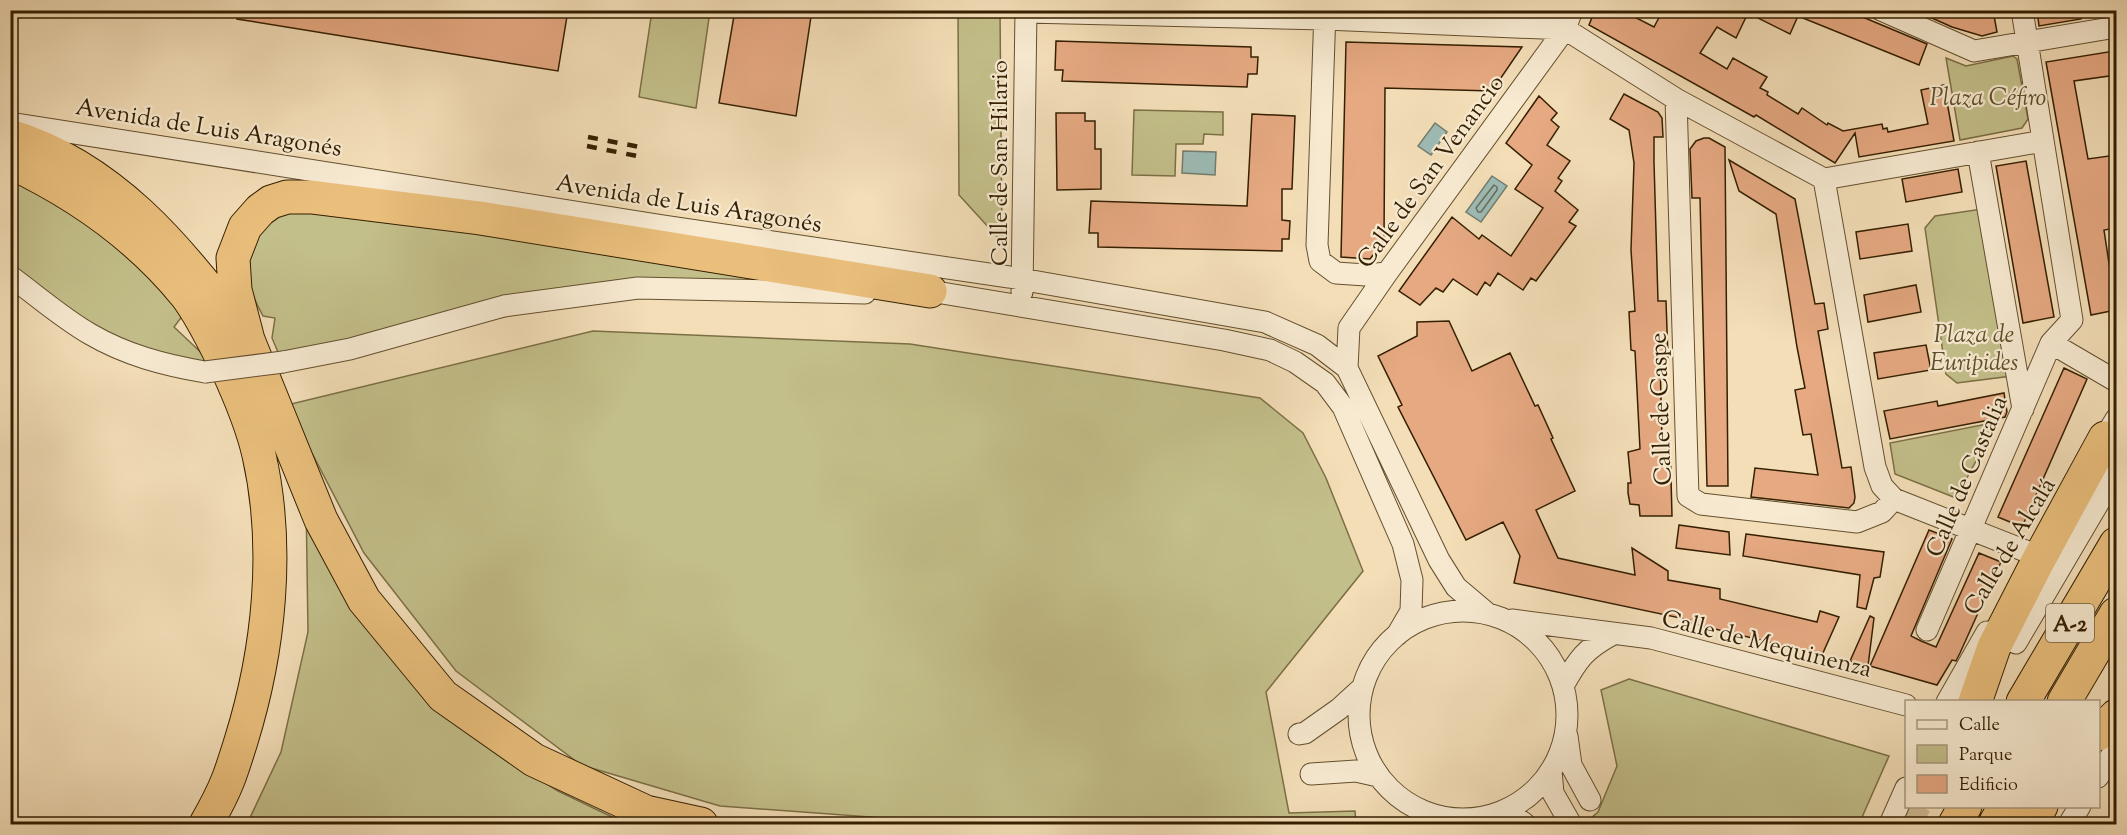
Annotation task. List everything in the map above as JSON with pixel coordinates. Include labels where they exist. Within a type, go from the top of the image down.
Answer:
[{"type":"highway","points":[[10,136],[56,155],[86,171],[123,198],[174,247],[202,279],[248,340]]},
{"type":"highway","points":[[10,162],[45,179],[106,217],[144,249],[186,296],[212,337],[230,374],[246,412],[259,454],[267,508],[269,565],[266,620],[252,705],[229,778],[206,825]]},
{"type":"highway","points":[[700,825],[646,812],[534,760],[443,696],[364,600],[321,520],[248,340],[235,290],[233,258],[245,227],[260,210],[271,202],[286,197],[311,197],[480,218],[930,291]]},
{"type":"highway","points":[[1976,700],[1995,646],[2038,561],[2111,428]]},
{"type":"highway","name":"A-2","points":[[2024,700],[2116,544]]},
{"type":"highway","name":"A-2","points":[[2065,700],[2116,614]]},
{"type":"highway","points":[[2100,732],[2116,716]]},
{"type":"highway","points":[[1931,825],[1939,808]]},
{"type":"highway","points":[[1955,825],[1964,808]]},
{"type":"highway","points":[[1995,825],[2004,808]]},
{"type":"highway","points":[[2029,825],[2040,808]]},
{"type":"street","points":[[1881,10],[1974,51],[2116,27]]},
{"type":"street","points":[[2022,10],[2072,321],[2051,343],[2116,381]]},
{"type":"street","points":[[1026,11],[1568,20],[1676,99],[1824,179],[2043,141]]},
{"type":"street","name":"Calle de San Hilario","points":[[1026,11],[1023,286],[1039,310]]},
{"type":"street","points":[[1325,15],[1317,245],[1320,261],[1336,273],[1387,273]]},
{"type":"street","name":"Calle de San Venancio","points":[[1347,368],[1349,328],[1568,20]]},
{"type":"street","name":"Calle de Caspe","points":[[1676,99],[1688,496],[1701,504],[1857,522],[1882,512],[1894,499]]},
{"type":"street","name":"Avenida de Luis Aragonés","points":[[10,123],[1023,286],[1265,322],[1317,345],[1347,368]]},
{"type":"street","points":[[1978,152],[2023,409]]},
{"type":"street","points":[[1824,179],[1875,467],[1882,486],[1894,499],[2033,554]]},
{"type":"street","points":[[10,276],[99,339],[128,353],[169,366],[205,372],[283,362],[350,349],[504,306],[638,288],[887,294],[930,291],[1224,340],[1270,350],[1294,362],[1325,383],[1343,407],[1403,544],[1412,579],[1411,611],[1397,635],[1376,659],[1362,688],[1360,734],[1370,762],[1378,776],[1394,794],[1415,808],[1439,817],[1468,822],[1506,810],[1524,800],[1539,787],[1551,771],[1561,750],[1566,729]]},
{"type":"street","points":[[1002,304],[1023,286]]},
{"type":"street","name":"Calle de Castalia","points":[[1927,630],[2051,343]]},
{"type":"street","points":[[1347,368],[1439,561],[1456,587],[1496,617],[1524,631],[1541,646],[1554,665],[1566,700],[1566,729],[1571,765],[1590,800]]},
{"type":"street","name":"Calle de Alcalá","points":[[1948,700],[2033,554],[2111,428]]},
{"type":"street","points":[[2016,643],[2116,473]]},
{"type":"street","points":[[1397,635],[1417,622],[1440,614],[1464,611],[1496,617]]},
{"type":"street","name":"Calle de Mequinenza","points":[[1496,617],[1652,638],[1905,705]]},
{"type":"street","points":[[1563,686],[1578,660],[1593,645],[1613,634]]},
{"type":"street","points":[[1299,734],[1305,733],[1339,709],[1362,688]]},
{"type":"street","points":[[2100,774],[2116,748]]},
{"type":"street","points":[[1311,774],[1356,771],[1378,776]]},
{"type":"street","points":[[1551,771],[1553,793],[1569,821]]},
{"type":"street","points":[[1890,825],[1905,790]]},
{"type":"street","points":[[2069,825],[2079,808]]},
{"type":"street","points":[[1506,810],[1525,825]]},
{"type":"green space","points":[[652,11],[710,11],[696,108],[639,97]]},
{"type":"green space","points":[[958,11],[1000,11],[1002,242],[959,195]]},
{"type":"green space","name":"Plaza Céfiro","points":[[2013,56],[2017,59],[2028,119],[2022,128],[1960,140],[1946,58],[1966,66]]},
{"type":"green space","points":[[1134,110],[1223,112],[1223,135],[1204,134],[1203,144],[1176,144],[1175,176],[1132,175]]},
{"type":"green space","points":[[10,174],[78,208],[186,311],[174,327],[211,362],[201,365],[110,339],[65,309],[11,266]]},
{"type":"green space","points":[[293,206],[774,281],[703,281],[280,357],[272,338],[275,318],[263,316],[248,279],[248,254],[251,241],[268,219]]},
{"type":"green space","name":"Plaza de Euripides","points":[[1982,209],[2012,376],[1957,383],[1946,374],[1925,228],[1935,216]]},
{"type":"green space","points":[[593,331],[910,344],[1260,398],[1303,433],[1326,478],[1363,571],[1266,692],[1289,813],[1355,811],[1356,824],[965,824],[720,806],[581,765],[456,671],[364,553],[287,405]]},
{"type":"green space","points":[[1997,422],[1956,498],[1895,474],[1890,443]]},
{"type":"green space","points":[[306,498],[422,693],[483,744],[558,791],[627,824],[247,824],[281,752],[308,632]]},
{"type":"green space","points":[[1629,679],[1889,756],[1859,824],[1584,824],[1598,812],[1617,766],[1601,690]]},
{"type":"water","points":[[1435,123],[1447,132],[1431,155],[1418,146]]},
{"type":"water","points":[[1183,151],[1216,152],[1215,175],[1182,173]]},
{"type":"water","points":[[1492,176],[1507,186],[1481,222],[1466,212]]},
{"type":"building","points":[[238,10],[568,10],[558,71],[237,19]]},
{"type":"building","points":[[735,10],[812,10],[796,116],[719,103]]},
{"type":"building","points":[[1595,10],[1621,10],[1654,27],[1663,10],[1846,10],[1927,44],[1919,65],[1798,16],[1790,34],[1748,13],[1736,38],[1717,27],[1700,53],[1727,69],[1733,58],[1767,77],[1760,88],[1768,92],[1767,95],[1798,114],[1802,108],[1827,125],[1828,123],[1843,131],[1882,124],[1883,129],[1887,128],[1888,132],[1928,124],[1921,90],[1944,85],[1954,141],[1859,157],[1855,133],[1835,163],[1756,115],[1754,117],[1589,25]]},
{"type":"building","points":[[1914,10],[1993,10],[1997,32],[1982,36],[1952,27]]},
{"type":"building","points":[[2037,10],[2080,10],[2081,19],[2039,26]]},
{"type":"building","points":[[1056,41],[1251,47],[1251,57],[1258,57],[1257,74],[1248,74],[1247,87],[1062,81],[1063,70],[1055,70]]},
{"type":"building","points":[[1346,42],[1522,47],[1492,91],[1385,88],[1384,241],[1370,259],[1341,257]]},
{"type":"building","points":[[2114,51],[2116,75],[2074,81],[2088,159],[2116,155],[2116,228],[2104,230],[2116,310],[2091,315],[2046,62]]},
{"type":"building","points":[[1624,94],[1658,112],[1662,118],[1663,137],[1654,137],[1654,162],[1658,301],[1666,301],[1668,357],[1660,357],[1662,441],[1670,440],[1672,516],[1640,516],[1639,505],[1630,504],[1628,493],[1628,483],[1631,483],[1628,452],[1640,449],[1635,351],[1631,350],[1629,312],[1635,311],[1631,250],[1634,163],[1629,130],[1610,119]]},
{"type":"building","points":[[1539,96],[1557,113],[1551,120],[1559,127],[1547,145],[1570,161],[1558,178],[1562,181],[1555,191],[1578,210],[1569,222],[1576,226],[1536,281],[1531,278],[1523,290],[1498,273],[1490,286],[1485,282],[1477,295],[1453,279],[1443,292],[1436,288],[1420,305],[1399,291],[1452,217],[1479,239],[1482,235],[1511,256],[1543,208],[1515,189],[1532,165],[1506,143]]},
{"type":"building","points":[[1056,113],[1085,113],[1085,121],[1095,121],[1095,149],[1101,149],[1101,189],[1057,190]]},
{"type":"building","points":[[1252,114],[1295,116],[1292,189],[1282,189],[1282,220],[1290,221],[1289,239],[1282,239],[1282,251],[1098,247],[1098,233],[1089,233],[1091,201],[1247,206]]},
{"type":"building","points":[[1709,138],[1725,147],[1728,486],[1707,486],[1700,198],[1692,198],[1690,149],[1696,141]]},
{"type":"building","points":[[1729,160],[1795,199],[1815,304],[1824,303],[1828,329],[1818,331],[1842,468],[1851,467],[1855,497],[1854,503],[1849,508],[1751,497],[1755,468],[1818,475],[1811,434],[1803,435],[1795,390],[1805,388],[1776,214],[1739,191]]},
{"type":"building","points":[[2026,161],[2054,317],[2023,323],[1996,166]]},
{"type":"building","points":[[1958,169],[1962,192],[1906,202],[1902,179]]},
{"type":"building","points":[[1908,224],[1912,251],[1860,259],[1856,232]]},
{"type":"building","points":[[1916,285],[1921,312],[1868,322],[1864,295]]},
{"type":"building","points":[[1449,321],[1472,371],[1510,353],[1535,406],[1538,405],[1575,491],[1536,510],[1558,558],[1635,575],[1632,548],[1668,571],[1668,580],[1720,589],[1720,599],[1817,622],[1820,611],[1839,617],[1822,655],[1690,623],[1690,620],[1514,583],[1520,556],[1503,522],[1466,540],[1398,407],[1402,405],[1378,356],[1417,336],[1417,322]]},
{"type":"building","points":[[1926,345],[1931,370],[1878,379],[1874,353]]},
{"type":"building","points":[[2064,368],[2087,379],[2022,527],[1998,517]]},
{"type":"building","points":[[2004,393],[2007,412],[2005,417],[1890,439],[1884,411],[1937,401],[1938,406]]},
{"type":"building","points":[[1679,525],[1729,532],[1730,555],[1676,548]]},
{"type":"building","points":[[1929,530],[1952,539],[1911,636],[1921,641],[1936,647],[1979,553],[2001,562],[1956,661],[1952,660],[1937,685],[1870,666]]},
{"type":"building","points":[[1746,534],[1884,552],[1880,577],[1874,578],[1866,609],[1857,607],[1860,575],[1743,556]]},
{"type":"building","points":[[1870,616],[1874,618],[1868,666],[1850,661]]},
{"type":"tunnel","points":[[1910,824],[1920,808]]},
{"type":"railway","points":[[588,137],[645,148]]},
{"type":"railway","points":[[587,146],[642,157]]}]
